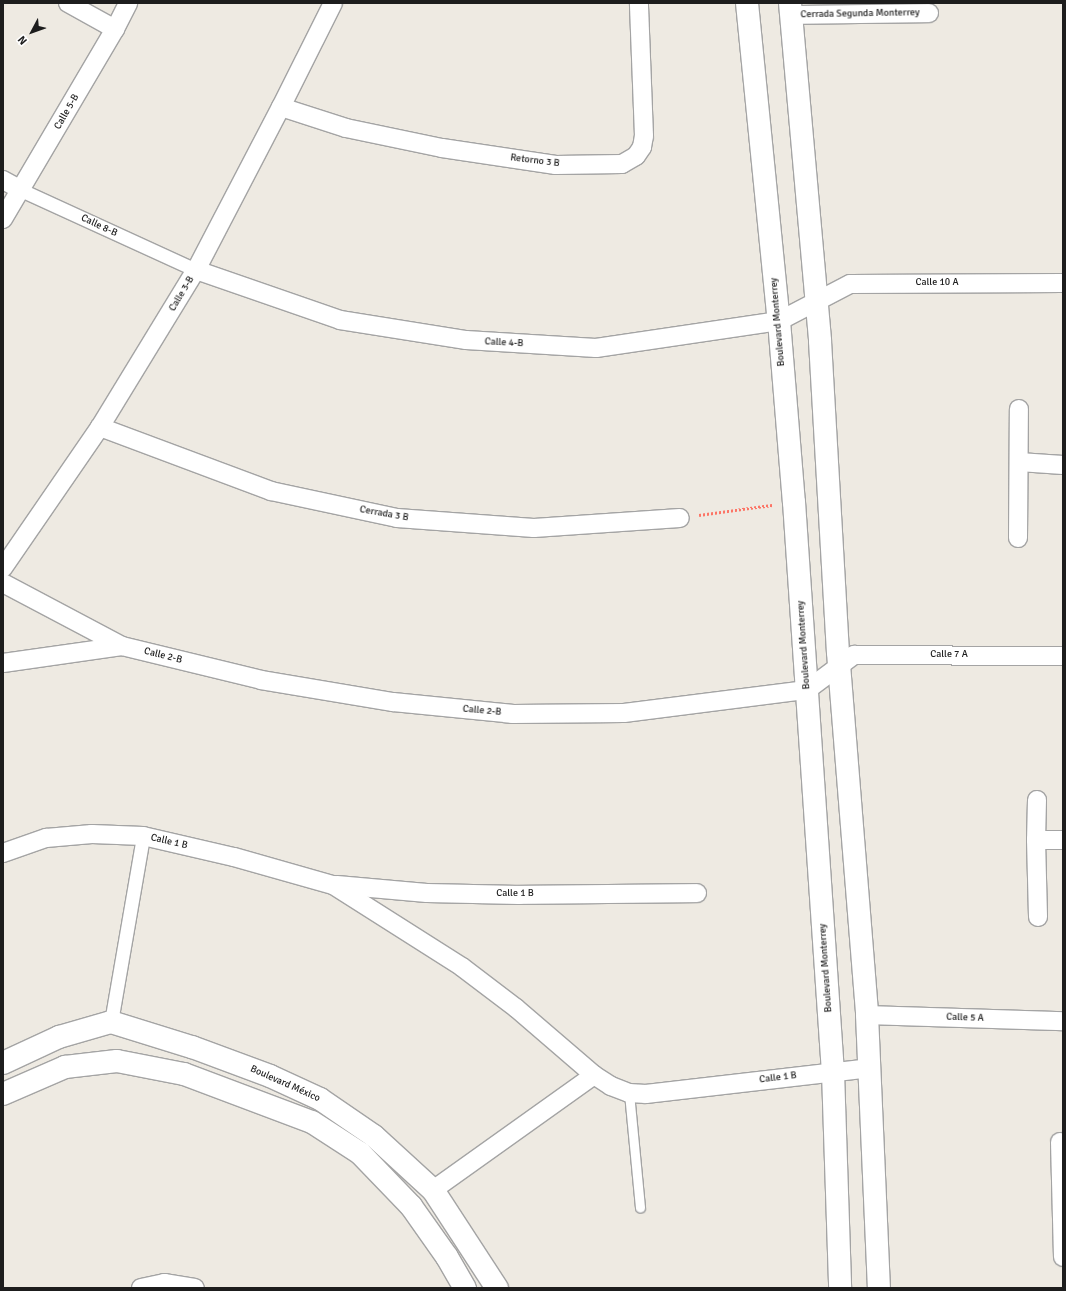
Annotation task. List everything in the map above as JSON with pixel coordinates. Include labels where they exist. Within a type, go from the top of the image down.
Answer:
[{"type":"street","points":[[68,3],[115,29]]},
{"type":"street","name":"Calle 5-B","points":[[3,219],[115,29],[128,3]]},
{"type":"street","name":"Calle 3-B","points":[[3,568],[100,427],[196,270],[281,107],[333,3]]},
{"type":"street","name":"Retorno 3 B","points":[[281,107],[346,128],[442,148],[556,165],[622,164],[636,156],[642,147],[644,136],[640,3]]},
{"type":"street","name":"Boulevard Monterrey","points":[[747,3],[779,321],[794,502],[833,1072],[840,1288]]},
{"type":"street","points":[[790,9],[816,303],[839,666],[867,1015],[879,1288]]},
{"type":"street","name":"Cerrada Segunda Monterrey","points":[[790,9],[929,13]]},
{"type":"street","name":"Calle 8-B","points":[[3,180],[20,190],[196,270]]},
{"type":"street","name":"Calle 4-B","points":[[196,270],[340,320],[466,340],[596,348],[779,321],[816,303]]},
{"type":"street","name":"Calle 10 A","points":[[816,303],[833,291],[850,284],[1063,283]]},
{"type":"street","points":[[1018,538],[1019,409]]},
{"type":"street","name":"Cerrada 3 B","points":[[100,427],[271,491],[398,518],[534,528],[680,518]]},
{"type":"street","points":[[1018,462],[1063,465]]},
{"type":"street","name":"Calle 2-B","points":[[3,583],[122,646],[261,680],[393,702],[513,714],[624,713],[807,690],[839,666]]},
{"type":"street","name":"Calle 2-B","points":[[3,663],[122,646]]},
{"type":"street","name":"Calle 7 A","points":[[839,666],[854,655],[1063,656]]},
{"type":"street","points":[[1037,800],[1036,840],[1038,917]]},
{"type":"street","name":"Calle 1 B","points":[[3,853],[46,838],[92,834],[143,836],[234,857],[333,885],[427,893],[697,893]]},
{"type":"street","points":[[3,1063],[60,1037],[111,1022],[143,836]]},
{"type":"street","points":[[1036,840],[1063,840]]},
{"type":"street","name":"Calle 1 B","points":[[333,885],[462,967],[516,1008],[594,1075],[611,1086],[628,1093],[646,1094],[870,1068]]},
{"type":"street","name":"Calle 5 A","points":[[867,1015],[1063,1021]]},
{"type":"street","name":"Boulevard México","points":[[111,1022],[192,1047],[256,1071],[320,1099],[374,1136],[433,1190],[497,1288]]},
{"type":"street","points":[[3,1094],[65,1067],[117,1060],[184,1074],[312,1122],[360,1153],[411,1206],[447,1257],[465,1288]]},
{"type":"street","points":[[433,1190],[594,1075]]},
{"type":"street","points":[[1060,1142],[1063,1257]]},
{"type":"street","points":[[141,1288],[164,1283],[195,1288]]},
{"type":"lane","points":[[628,1093],[640,1207]]},
{"type":"path","points":[[680,518],[794,502]]}]
